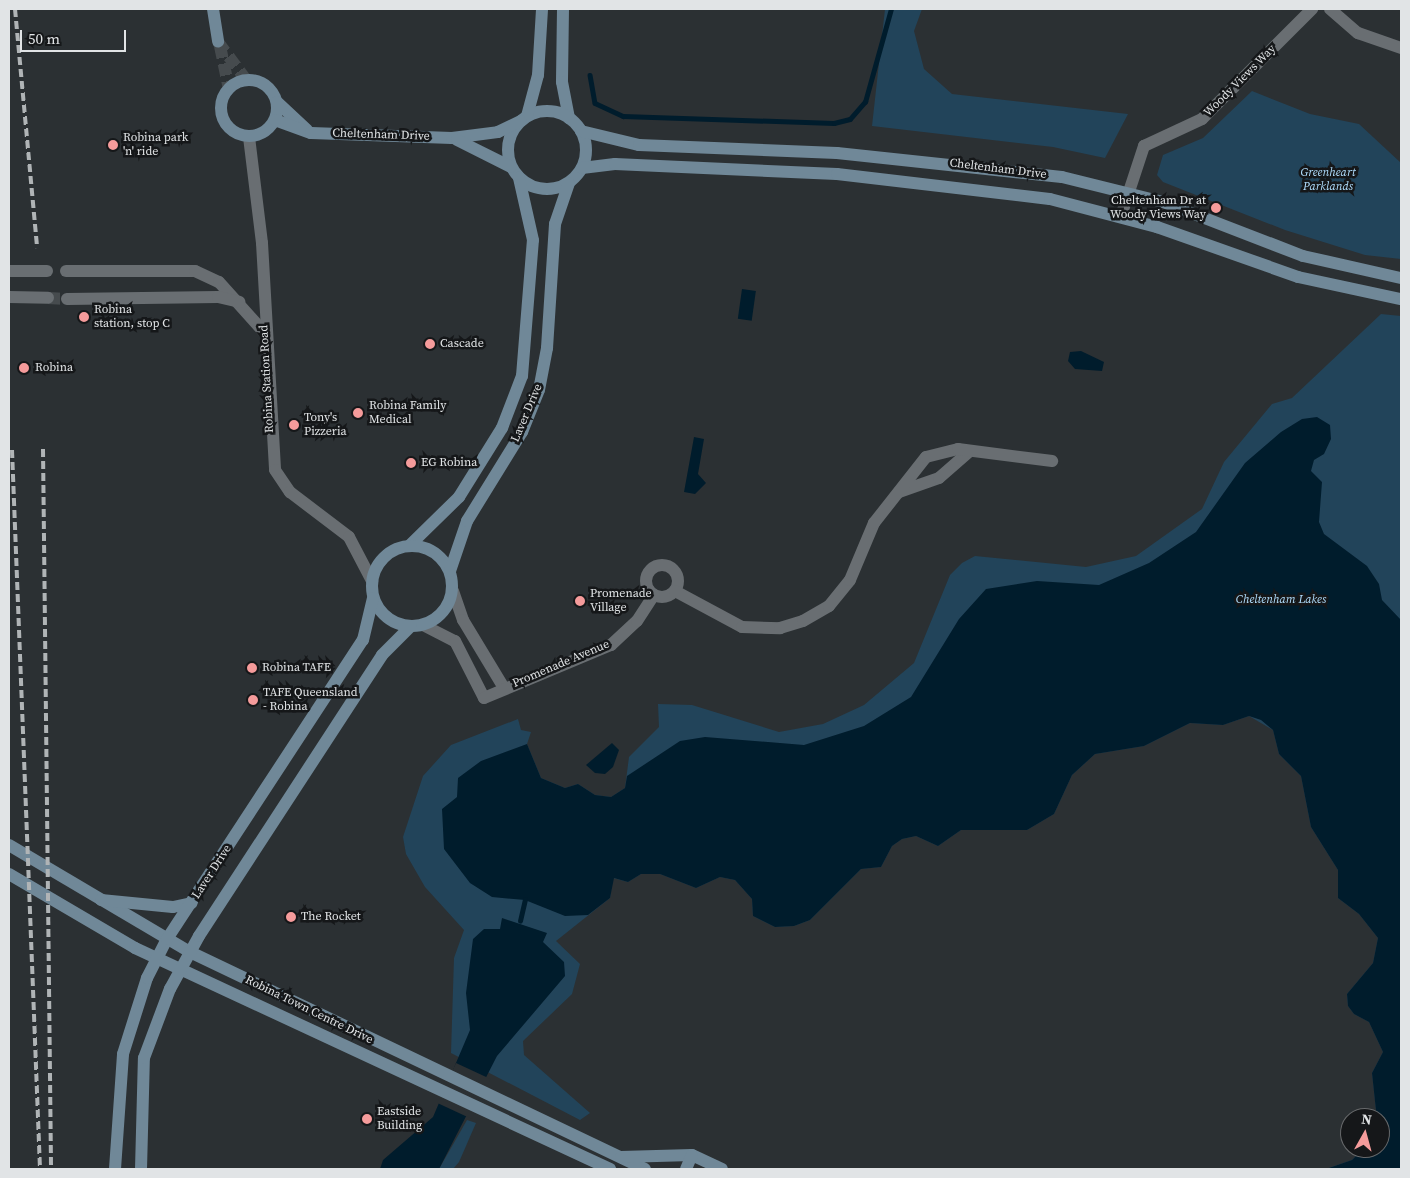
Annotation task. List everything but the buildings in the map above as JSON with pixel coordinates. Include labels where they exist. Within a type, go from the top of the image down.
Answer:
[{"type":"main road","points":[[214,9],[218,42]]},
{"type":"main road","points":[[524,118],[548,111],[569,118],[581,131],[586,143],[582,168],[569,183],[539,189],[519,178],[511,166],[508,142],[524,118],[538,75],[542,9]]},
{"type":"main road","points":[[564,9],[562,82],[569,118]]},
{"type":"main road","points":[[277,102],[275,120],[266,131],[249,137],[230,129],[222,116],[222,100],[229,89],[247,81],[259,82],[310,133]]},
{"type":"main road","name":"Cheltenham Drive","points":[[275,120],[310,133],[452,138],[498,132],[524,118]]},
{"type":"main road","name":"Cheltenham Drive","points":[[581,131],[639,145],[837,153],[997,168],[1128,193],[1197,214],[1303,256],[1401,278]]},
{"type":"main road","name":"Cheltenham Drive","points":[[452,138],[511,166]]},
{"type":"main road","name":"Cheltenham Drive","points":[[582,168],[614,164],[837,174],[1042,198],[1121,216],[1280,272],[1401,299]]},
{"type":"main road","name":"Laver Drive","points":[[410,545],[459,496],[502,428],[522,376],[533,240],[519,178]]},
{"type":"main road","name":"Laver Drive","points":[[450,571],[467,521],[522,432],[539,390],[547,348],[555,224],[569,183]]},
{"type":"main road","points":[[410,545],[434,552],[450,571],[453,591],[446,609],[417,626],[388,618],[374,598],[372,581],[387,554],[410,545]]},
{"type":"main road","name":"Laver Drive","points":[[115,1169],[123,1054],[138,999],[167,939],[363,640],[374,598]]},
{"type":"main road","name":"Laver Drive","points":[[141,1169],[145,1050],[181,968],[382,655],[417,626]]},
{"type":"main road","name":"Robina Town Centre Drive","points":[[9,845],[99,900],[190,952],[645,1169]]},
{"type":"main road","name":"Robina Town Centre Drive","points":[[9,874],[157,958],[427,1082],[610,1169]]},
{"type":"main road","points":[[99,900],[173,907],[192,903]]},
{"type":"main road","points":[[619,1157],[692,1155],[706,1166],[722,1169]]},
{"type":"main road","points":[[686,1169],[692,1155]]},
{"type":"street","name":"Woody Views Way","points":[[1121,216],[1144,146],[1202,119],[1312,9]]},
{"type":"street","points":[[1330,9],[1358,33],[1401,48]]},
{"type":"street","name":"Robina Station Road","points":[[249,137],[262,243],[264,333],[272,456],[278,478],[349,537],[372,581]]},
{"type":"street","points":[[9,271],[47,271]]},
{"type":"street","points":[[66,271],[195,271],[219,282],[242,303],[264,333]]},
{"type":"street","points":[[9,297],[48,298]]},
{"type":"street","points":[[67,299],[198,297],[242,303]]},
{"type":"street","points":[[675,591],[742,627],[780,628],[803,621],[829,606],[850,580],[874,523],[926,457],[947,450],[1052,461]]},
{"type":"street","points":[[899,492],[939,478],[970,451]]},
{"type":"street","points":[[661,565],[678,575],[675,591],[663,597],[654,595],[647,577],[661,565]]},
{"type":"street","name":"Promenade Avenue","points":[[453,591],[463,620],[504,688]]},
{"type":"street","name":"Promenade Avenue","points":[[417,626],[455,640],[484,698],[504,688],[611,645],[637,620],[654,595]]},
{"type":"green space","points":[[885,9],[922,9],[914,31],[924,69],[952,94],[1128,114],[1105,158],[1053,147],[872,126]]},
{"type":"green space","name":"Greenheart Parklands","points":[[1252,91],[1310,114],[1359,124],[1401,163],[1401,259],[1365,255],[1285,230],[1163,182],[1157,175],[1163,155],[1203,138]]},
{"type":"green space","name":"Cheltenham Lakes","points":[[1381,314],[1401,316],[1401,1169],[1326,1169],[1354,1158],[1390,1158],[1390,1108],[1376,1108],[1372,1073],[1383,1052],[1369,1022],[1354,1014],[1348,1006],[1347,994],[1373,963],[1378,938],[1359,914],[1338,898],[1338,870],[1311,827],[1301,776],[1279,754],[1273,730],[1249,716],[1223,725],[1190,723],[1144,746],[1095,754],[1072,775],[1054,814],[1027,830],[961,830],[938,846],[916,836],[902,839],[892,846],[881,867],[861,869],[810,920],[794,926],[775,927],[753,916],[752,899],[735,880],[720,877],[696,888],[660,874],[641,874],[628,882],[613,878],[610,898],[556,941],[580,964],[572,994],[523,1041],[524,1055],[590,1113],[580,1120],[451,1053],[454,958],[464,930],[425,887],[406,854],[403,837],[423,776],[451,745],[518,719],[521,730],[531,732],[527,744],[541,778],[565,788],[578,784],[595,795],[611,797],[625,788],[629,757],[659,727],[658,704],[692,705],[779,732],[823,724],[864,705],[914,663],[950,575],[962,563],[975,556],[1086,567],[1136,556],[1202,509],[1224,462],[1272,404],[1292,398]]},
{"type":"green space","points":[[467,1120],[476,1123],[459,1162],[453,1169],[439,1169]]},
{"type":"shaded area","points":[[742,289],[756,291],[752,321],[738,319]]},
{"type":"shaded area","points":[[1081,351],[1104,362],[1102,371],[1075,369],[1068,361],[1070,352]]},
{"type":"shaded area","name":"Cheltenham Lakes","points":[[1317,417],[1330,425],[1331,439],[1324,454],[1314,460],[1311,471],[1322,482],[1319,522],[1324,534],[1367,566],[1379,584],[1382,600],[1401,620],[1401,1169],[1326,1169],[1354,1158],[1390,1158],[1390,1108],[1376,1108],[1372,1073],[1383,1052],[1369,1022],[1354,1014],[1348,1006],[1347,994],[1373,963],[1378,938],[1359,914],[1338,898],[1338,870],[1311,827],[1301,776],[1279,754],[1273,730],[1261,720],[1249,716],[1223,725],[1190,723],[1144,746],[1095,754],[1072,775],[1054,814],[1027,830],[961,830],[938,846],[916,836],[902,839],[892,846],[881,867],[861,869],[810,920],[794,926],[775,927],[753,916],[752,899],[735,880],[720,877],[696,888],[660,874],[641,874],[628,882],[614,878],[610,898],[588,915],[565,916],[525,900],[492,897],[470,883],[444,849],[442,809],[457,797],[458,778],[481,761],[527,744],[541,778],[565,788],[578,784],[595,795],[611,797],[625,788],[627,776],[680,741],[705,737],[804,745],[864,726],[911,697],[959,619],[986,589],[1037,581],[1099,585],[1149,563],[1196,532],[1245,463],[1281,432],[1302,419]]},
{"type":"shaded area","points":[[694,437],[704,439],[698,474],[706,483],[695,494],[684,492]]},
{"type":"shaded area","points":[[612,743],[619,750],[613,767],[605,774],[595,773],[586,765]]},
{"type":"shaded area","points":[[502,918],[547,933],[543,942],[564,962],[565,976],[497,1056],[439,1169],[380,1169],[383,1160],[433,1117],[470,1030],[466,993],[473,939],[484,929],[500,929]]},
{"type":"pier","points":[[456,1063],[490,1079],[472,1119],[437,1103]]},
{"type":"waterway","points":[[590,75],[595,103],[623,116],[834,123],[850,119],[865,102],[891,9]]},
{"type":"waterway","points":[[520,921],[525,900]]},
{"type":"tunnel","points":[[218,42],[247,81]]},
{"type":"tunnel","points":[[220,46],[229,89]]},
{"type":"tunnel","points":[[48,298],[67,299]]},
{"type":"railway","points":[[15,9],[37,248]]},
{"type":"railway","points":[[43,449],[51,1169]]},
{"type":"railway","points":[[12,450],[40,1169]]},
{"type":"place","name":"Robina park 'n' ride","points":[[113,145]]},
{"type":"place","name":"Cheltenham Dr at Woody Views Way","points":[[1216,208]]},
{"type":"place","name":"Robina station, stop C","points":[[84,317]]},
{"type":"place","name":"Cascade","points":[[430,344]]},
{"type":"place","name":"Robina","points":[[24,368]]},
{"type":"place","name":"Robina Family Medical","points":[[358,413]]},
{"type":"place","name":"Tony's Pizzeria","points":[[294,425]]},
{"type":"place","name":"EG Robina","points":[[411,463]]},
{"type":"place","name":"Promenade Village","points":[[580,601]]},
{"type":"place","name":"Robina TAFE","points":[[252,668]]},
{"type":"place","name":"TAFE Queensland - Robina","points":[[253,700]]},
{"type":"place","name":"The Rocket","points":[[291,917]]},
{"type":"place","name":"Eastside Building","points":[[367,1119]]}]
